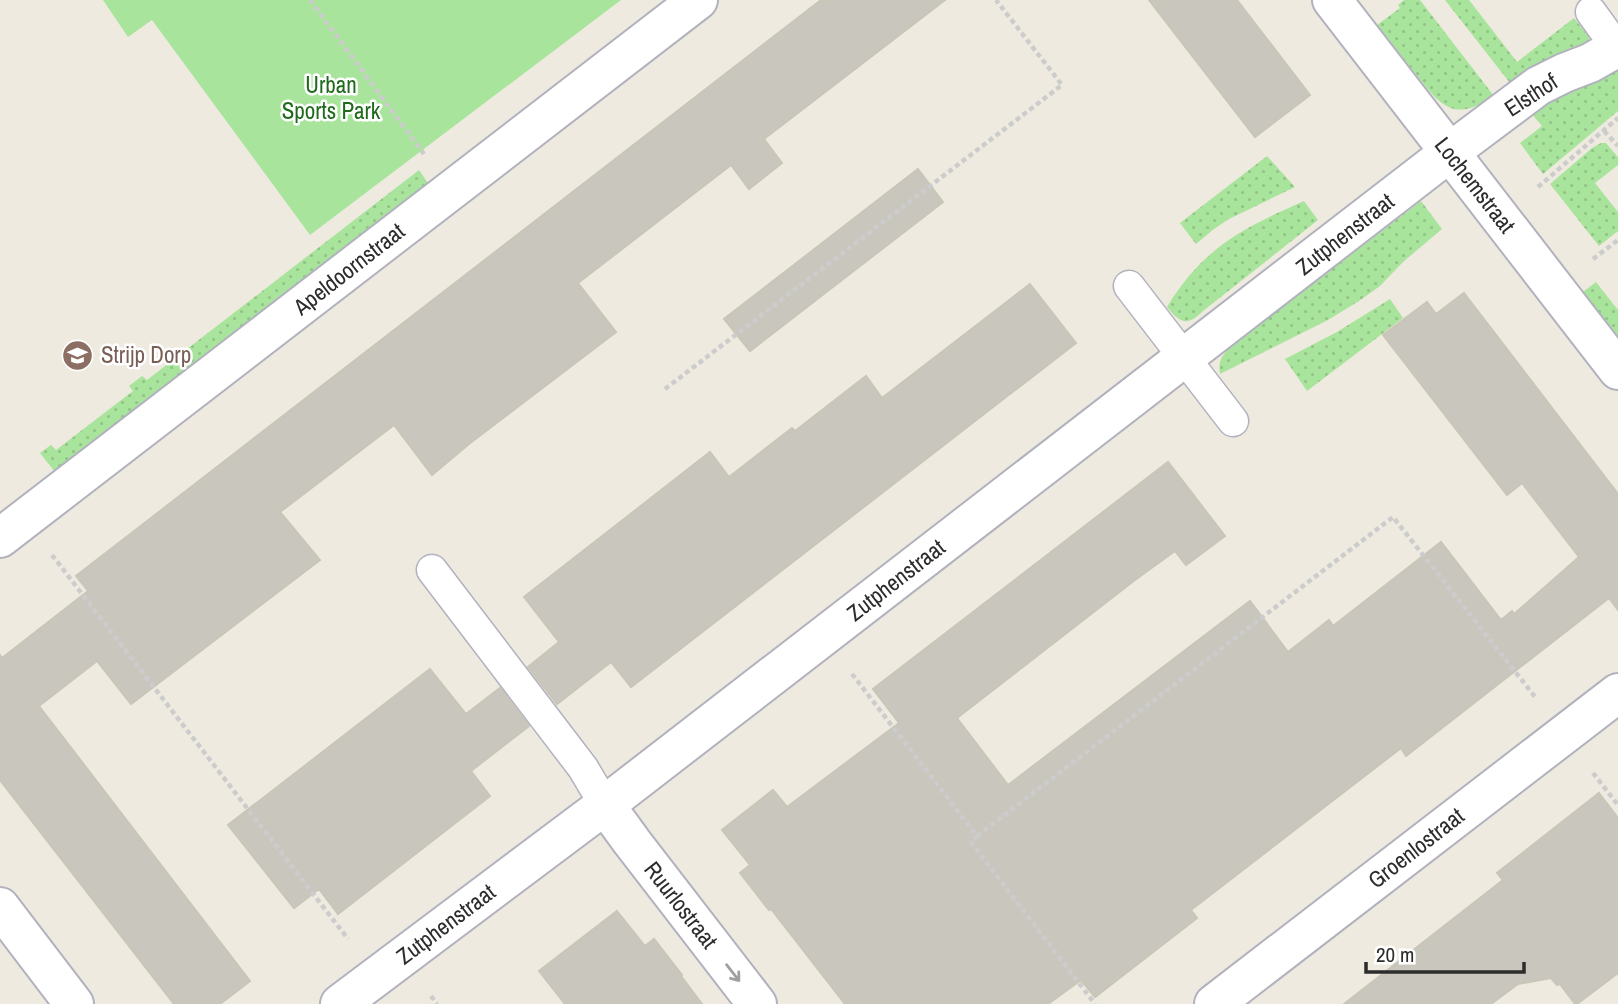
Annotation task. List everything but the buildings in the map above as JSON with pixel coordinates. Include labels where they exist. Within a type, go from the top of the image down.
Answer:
[{"type":"street","name":"Apeldoornstraat","points":[[0,538],[698,0]]},
{"type":"street","name":"Lochemstraat","points":[[1332,0],[1618,370]]},
{"type":"street","name":"Elsthof","points":[[1450,152],[1538,86],[1617,48]]},
{"type":"street","name":"Zutphenstraat","points":[[340,1004],[606,805],[1450,152]]},
{"type":"street","name":"Groenlostraat","points":[[1214,1004],[1618,692]]},
{"type":"street","name":"Ruurlostraat","points":[[606,805],[757,1004]]},
{"type":"street","points":[[7,930],[74,1004]]},
{"type":"lane","points":[[1591,12],[1617,48]]},
{"type":"lane","points":[[1129,286],[1233,421]]},
{"type":"lane","points":[[432,570],[583,768],[606,805]]},
{"type":"path","points":[[310,0],[452,190]]},
{"type":"path","points":[[665,389],[1062,85],[996,0]]},
{"type":"path","points":[[1538,187],[1618,118]]},
{"type":"path","points":[[1604,131],[1618,146]]},
{"type":"path","points":[[1594,259],[1618,240]]},
{"type":"path","points":[[1095,1004],[971,842],[1393,517],[1541,705]]},
{"type":"path","points":[[51,555],[351,943]]},
{"type":"path","points":[[850,670],[977,836]]},
{"type":"path","points":[[1586,763],[1618,805]]},
{"type":"path","points":[[430,995],[437,1004]]},
{"type":"green space","name":"Urban Sports Park","points":[[103,0],[621,0],[310,235],[152,20],[128,37]]},
{"type":"green space","points":[[1404,0],[1420,0],[1494,96],[1468,109],[1458,109],[1448,107],[1432,94],[1377,25],[1400,8],[1398,5]]},
{"type":"green space","points":[[1445,0],[1469,0],[1517,62],[1574,18],[1589,37],[1589,43],[1533,67],[1510,83]]},
{"type":"green space","points":[[1618,66],[1618,111],[1543,174],[1520,143],[1542,126],[1530,112]]},
{"type":"green space","points":[[1601,143],[1606,143],[1618,157],[1618,165],[1595,183],[1618,212],[1618,231],[1599,246],[1550,184]]},
{"type":"green space","points":[[1267,156],[1295,187],[1229,219],[1196,244],[1180,223]]},
{"type":"green space","points":[[419,170],[428,183],[55,472],[40,453],[51,445],[56,450],[133,391],[129,386],[142,376],[147,380]]},
{"type":"green space","points":[[1304,201],[1318,220],[1197,316],[1188,321],[1180,320],[1167,307],[1189,276],[1215,250],[1256,223]]},
{"type":"green space","points":[[1421,201],[1442,229],[1403,262],[1380,286],[1328,320],[1220,374],[1221,360],[1229,348]]},
{"type":"green space","points":[[1596,282],[1618,310],[1618,336],[1583,292]]},
{"type":"green space","points":[[1390,299],[1403,318],[1307,391],[1285,359],[1337,332]]},
{"type":"place","name":"Strijp Dorp","points":[[78,355]]}]
